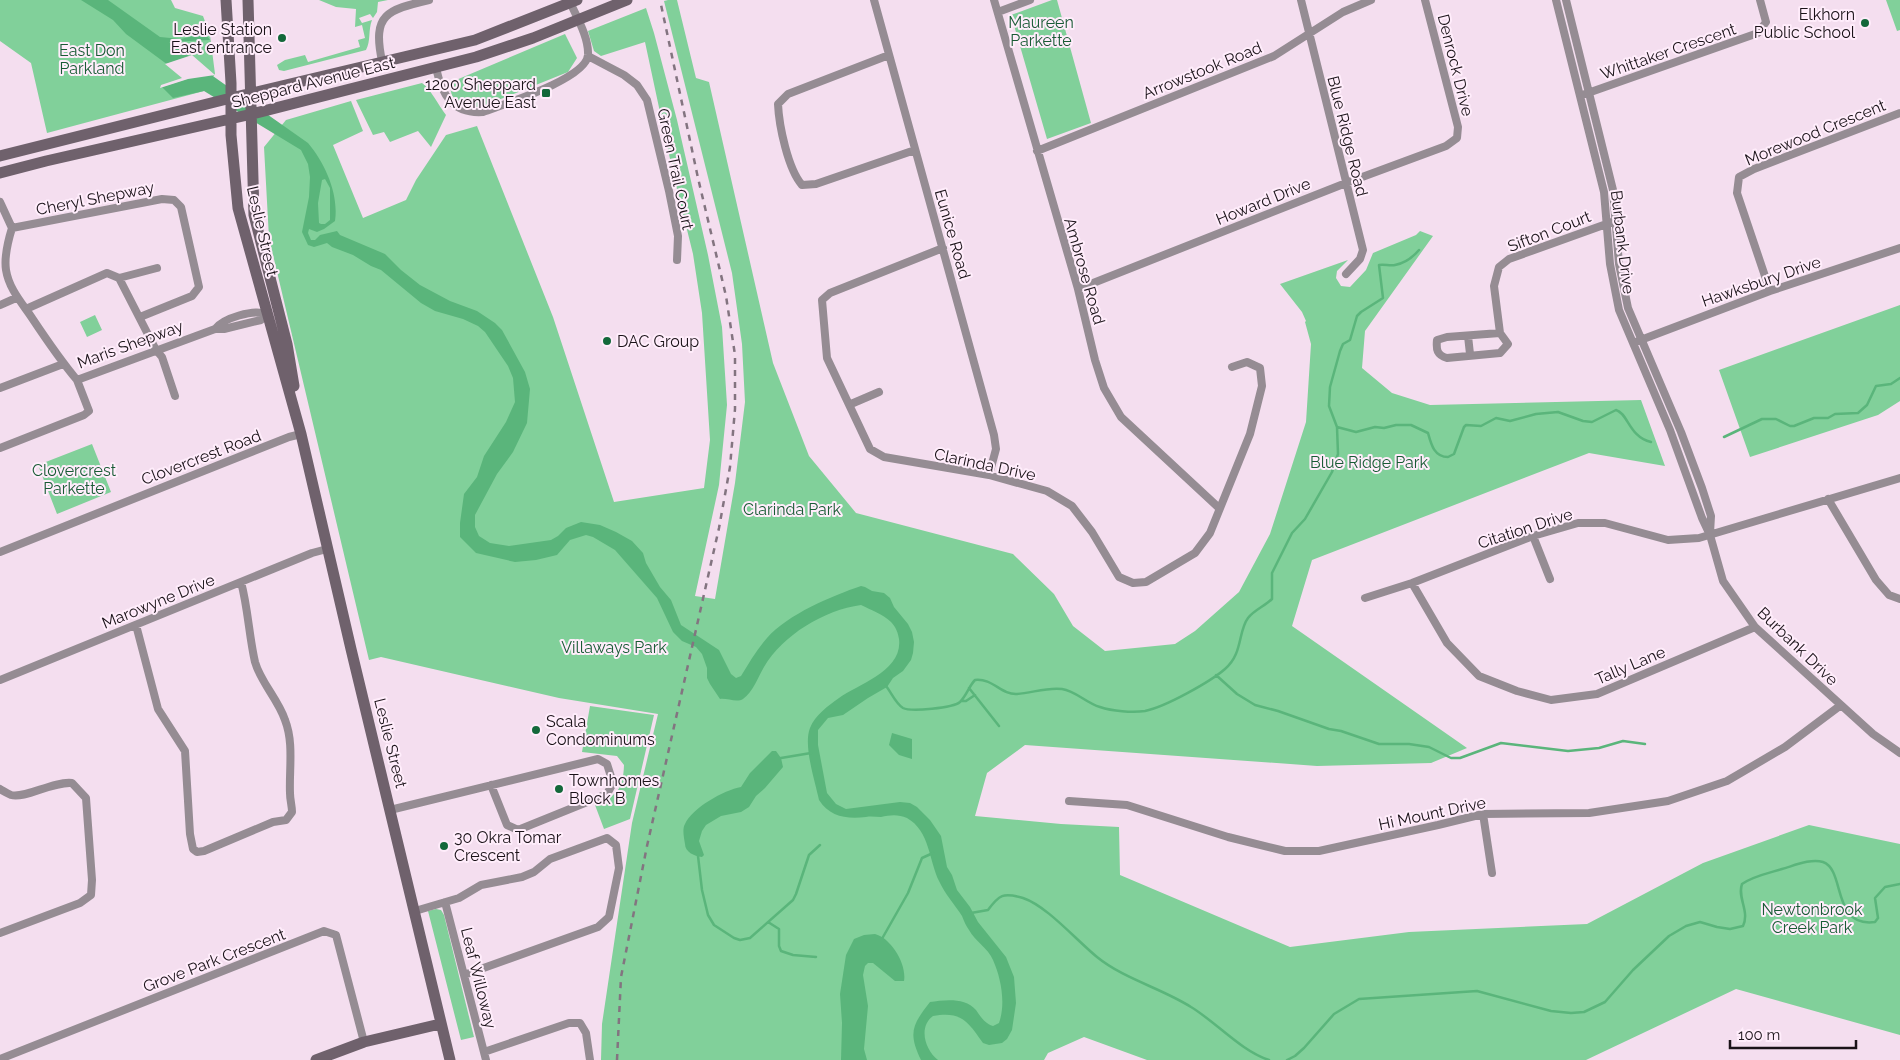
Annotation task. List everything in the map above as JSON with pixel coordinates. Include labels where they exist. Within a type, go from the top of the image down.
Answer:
[{"type":"main road","name":"Leslie Street","points":[[226,0],[233,166],[238,208],[301,434],[450,1060]]},
{"type":"main road","name":"Leslie Street","points":[[248,0],[254,215],[287,344],[301,434]]},
{"type":"main road","name":"Sheppard Avenue East","points":[[0,156],[382,61],[475,40],[577,0]]},
{"type":"main road","name":"Sheppard Avenue East","points":[[0,173],[252,114],[476,57],[532,38],[627,0]]},
{"type":"main road","points":[[316,1060],[364,1042],[440,1024]]},
{"type":"street","points":[[382,61],[378,34],[385,18],[396,8],[429,0]]},
{"type":"street","points":[[436,68],[447,98],[460,110],[471,112],[483,112],[566,78],[582,67],[588,56],[582,31],[570,0]]},
{"type":"street","name":"Eunice Road","points":[[874,0],[994,436],[996,449],[989,475]]},
{"type":"street","name":"Ambrose Road","points":[[994,0],[1078,289],[1104,388],[1121,416],[1219,508]]},
{"type":"street","points":[[998,12],[1030,0]]},
{"type":"street","name":"Blue Ridge Road","points":[[1300,0],[1363,250],[1360,259],[1346,274]]},
{"type":"street","name":"Arrowstook Road","points":[[1037,151],[1274,56],[1343,12],[1371,0]]},
{"type":"street","name":"Denrock Drive","points":[[1425,0],[1458,126],[1457,138]]},
{"type":"street","name":"Burbank Drive","points":[[1556,0],[1604,192],[1610,264],[1619,310],[1670,430],[1710,535],[1723,581],[1754,627],[1873,734],[1900,753]]},
{"type":"street","name":"Burbank Drive","points":[[1566,0],[1613,190],[1619,264],[1628,308],[1681,432],[1702,488],[1711,516],[1710,535]]},
{"type":"street","name":"Whittaker Crescent","points":[[1580,96],[1758,33],[1766,22],[1760,0]]},
{"type":"street","points":[[889,55],[788,94],[778,104],[779,121],[795,177],[802,185],[816,184],[915,150]]},
{"type":"street","name":"Green Trail Court","points":[[588,56],[624,75],[637,85],[647,100],[678,236],[677,260]]},
{"type":"street","name":"Morewood Crescent","points":[[1770,290],[1737,193],[1739,177],[1754,169],[1900,113]]},
{"type":"street","name":"Howard Drive","points":[[1078,289],[1346,183],[1446,146],[1457,138]]},
{"type":"street","name":"Cheryl Shepway","points":[[12,228],[162,199],[174,200],[181,207],[199,287],[192,296],[140,317]]},
{"type":"street","points":[[0,202],[12,228]]},
{"type":"street","name":"Sifton Court","points":[[1500,333],[1447,337],[1437,340],[1436,349],[1440,356],[1447,358],[1470,354],[1500,353],[1508,344],[1500,333],[1494,286],[1498,267],[1509,258],[1616,220]]},
{"type":"street","name":"Maris Shepway","points":[[12,228],[4,245],[6,271],[16,298],[26,309],[63,364],[77,380],[215,329],[224,329],[261,320],[266,314],[278,311]]},
{"type":"street","name":"Clarinda Drive","points":[[943,248],[830,293],[822,300],[827,358],[851,404],[870,449],[884,457],[989,475],[1047,491],[1072,506],[1092,532],[1119,577],[1133,583],[1146,582],[1195,553],[1210,533],[1250,434],[1262,386],[1260,368],[1247,362],[1232,367]]},
{"type":"street","name":"Hawksbury Drive","points":[[1632,343],[1770,290],[1900,248]]},
{"type":"street","points":[[26,309],[107,273],[119,278],[157,268]]},
{"type":"street","points":[[119,278],[156,350],[162,357],[175,396]]},
{"type":"street","points":[[0,305],[16,298]]},
{"type":"street","points":[[1468,336],[1470,354]]},
{"type":"street","points":[[0,388],[63,364]]},
{"type":"street","points":[[0,448],[84,415],[89,411],[77,380]]},
{"type":"street","points":[[851,404],[879,392]]},
{"type":"street","name":"Clovercrest Road","points":[[0,552],[301,434]]},
{"type":"street","name":"Citation Drive","points":[[1365,598],[1412,583],[1533,536],[1578,523],[1605,523],[1668,540],[1699,538],[1900,478]]},
{"type":"street","points":[[1828,499],[1876,580],[1889,595],[1900,599]]},
{"type":"street","points":[[1533,536],[1550,579]]},
{"type":"street","name":"Marowyne Drive","points":[[0,680],[312,553],[328,549]]},
{"type":"street","points":[[136,625],[158,708],[185,751],[189,829],[193,849],[197,852],[204,851],[273,822],[286,820],[292,812],[290,748],[286,722],[280,708],[267,689],[256,663],[241,582]]},
{"type":"street","name":"Tally Lane","points":[[1412,583],[1447,643],[1479,676],[1517,691],[1550,700],[1597,694],[1754,627]]},
{"type":"street","name":"Hi Mount Drive","points":[[1068,801],[1127,806],[1228,837],[1285,851],[1320,851],[1438,826],[1484,814],[1589,813],[1668,801],[1727,781],[1785,748],[1841,705]]},
{"type":"street","points":[[390,810],[491,785],[598,759],[607,764],[613,783],[607,794],[518,830],[507,826],[499,810],[491,785]]},
{"type":"street","points":[[0,789],[12,795],[23,794],[62,782],[72,783],[86,798],[92,880],[91,895],[80,903],[0,933]]},
{"type":"street","points":[[1484,814],[1492,873]]},
{"type":"street","points":[[415,911],[459,898],[481,885],[522,877],[534,872],[550,859],[607,838],[616,845],[619,868],[609,917],[598,927],[464,975]]},
{"type":"street","name":"Leaf Willoway","points":[[445,902],[485,1056]]},
{"type":"street","name":"Grove Park Crescent","points":[[0,1058],[324,931],[336,935],[364,1042]]},
{"type":"street","points":[[485,1056],[569,1024],[580,1023],[586,1033],[590,1060]]},
{"type":"green space","name":"East Don Parkland","points":[[0,0],[171,0],[175,8],[203,16],[210,35],[215,74],[204,91],[47,133],[31,63],[0,41]]},
{"type":"green space","points":[[319,0],[388,0],[378,2],[377,12],[373,18],[370,14],[359,18],[362,23],[372,20],[366,50],[284,71],[279,70],[277,65],[285,60],[305,55],[308,62],[360,47],[358,40],[365,38],[362,25],[355,27],[356,9],[336,7]]},
{"type":"green space","points":[[677,0],[696,78],[709,82],[773,363],[809,456],[856,513],[1013,554],[1054,594],[1073,626],[1105,651],[1175,644],[1195,631],[1239,592],[1270,534],[1306,422],[1311,344],[1302,312],[1280,284],[1348,260],[1337,271],[1336,278],[1341,286],[1350,287],[1366,270],[1373,253],[1416,235],[1420,231],[1433,236],[1365,331],[1362,368],[1392,393],[1430,405],[1641,400],[1665,466],[1589,453],[1312,560],[1292,626],[1467,748],[1431,763],[1317,766],[1025,745],[987,773],[975,816],[1119,827],[1120,875],[1290,947],[1409,932],[1587,924],[1703,863],[1809,825],[1900,844],[1900,1035],[1736,989],[1586,1060],[1147,1060],[1084,1037],[1048,1053],[1044,1060],[601,1060],[602,1024],[632,823],[658,714],[559,698],[381,657],[369,660],[269,238],[264,147],[286,120],[351,101],[363,131],[333,145],[363,218],[406,200],[416,180],[446,135],[477,126],[553,317],[614,502],[704,488],[710,440],[702,313],[693,254],[673,173],[645,42],[601,56],[594,51],[588,31],[646,8],[677,120],[708,255],[722,327],[727,405],[719,485],[695,596],[715,599],[735,483],[745,402],[742,344],[732,273],[664,1]]},
{"type":"green space","name":"Maureen Parkette","points":[[1052,0],[1057,0],[1091,123],[1047,139],[1011,15]]},
{"type":"green space","points":[[1886,0],[1900,0],[1900,30],[1897,31]]},
{"type":"green space","points":[[565,34],[577,58],[568,72],[481,107],[465,107],[452,96],[449,83]]},
{"type":"green space","points":[[422,83],[446,115],[431,147],[418,131],[390,142],[384,132],[373,135],[356,100]]},
{"type":"green space","points":[[1900,305],[1900,401],[1878,415],[1750,457],[1719,370]]},
{"type":"green space","points":[[95,315],[102,330],[87,337],[80,322]]},
{"type":"green space","name":"Clovercrest Parkette","points":[[92,444],[111,492],[57,514],[38,465]]},
{"type":"green space","points":[[590,706],[654,715],[630,819],[604,829],[595,805],[614,795],[617,791],[622,780],[624,765],[617,756],[582,752]]},
{"type":"green space","points":[[441,910],[444,915],[474,1037],[461,1040],[428,911]]},
{"type":"shaded area","points":[[81,0],[108,0],[160,37],[181,39],[205,33],[210,40],[169,42],[183,51],[210,74],[308,143],[325,169],[333,190],[336,211],[335,221],[324,229],[317,232],[309,229],[308,233],[311,240],[315,240],[320,235],[337,231],[340,235],[385,254],[420,285],[450,301],[477,311],[502,330],[525,372],[530,389],[527,423],[513,452],[497,474],[475,515],[475,527],[479,536],[490,543],[509,546],[551,540],[566,528],[581,522],[600,525],[616,532],[632,541],[643,553],[646,563],[660,587],[671,600],[681,625],[719,650],[731,674],[736,678],[741,676],[753,656],[776,629],[811,607],[861,586],[872,591],[884,593],[890,598],[894,607],[912,632],[914,642],[911,660],[887,687],[843,715],[828,718],[818,730],[818,745],[827,793],[836,804],[846,809],[900,802],[910,803],[930,820],[941,836],[947,867],[957,890],[970,907],[978,922],[1006,957],[1014,977],[1016,1003],[1012,1030],[1007,1039],[1002,1043],[989,1045],[983,1043],[973,1029],[958,1017],[951,1015],[933,1016],[926,1026],[925,1038],[933,1056],[938,1060],[921,1060],[913,1036],[919,1017],[930,1002],[960,1001],[976,1010],[987,1023],[993,1026],[999,1023],[1002,999],[996,967],[991,956],[972,934],[941,886],[925,838],[915,824],[907,818],[897,815],[852,818],[839,816],[823,806],[819,800],[809,753],[808,735],[810,728],[818,715],[826,708],[878,675],[894,660],[898,650],[899,639],[893,624],[881,614],[861,605],[833,612],[819,618],[793,635],[772,655],[747,696],[738,701],[720,699],[707,678],[707,668],[702,654],[696,647],[682,641],[673,632],[657,598],[615,550],[586,535],[570,540],[557,555],[536,560],[515,562],[476,553],[460,537],[464,494],[477,477],[484,456],[506,422],[515,402],[513,378],[508,366],[485,332],[478,326],[463,319],[435,311],[421,303],[381,270],[353,255],[332,247],[327,243],[314,247],[308,245],[302,232],[309,197],[310,177],[308,164],[301,150],[204,91],[173,98],[162,87],[187,79],[126,34],[113,20]],"holes":[[[325,179],[330,188],[330,220],[325,224],[321,224],[319,223],[318,203],[322,180]]]},
{"type":"shaded area","points":[[892,733],[912,739],[912,759],[899,755],[889,745]]},
{"type":"shaded area","points":[[772,751],[776,751],[781,758],[783,767],[756,796],[749,807],[741,812],[721,816],[706,825],[699,841],[704,855],[702,857],[693,855],[685,847],[683,831],[689,818],[709,801],[741,787],[750,773]]},
{"type":"shaded area","points":[[875,934],[887,941],[897,953],[903,967],[904,981],[895,981],[873,963],[868,963],[865,966],[863,975],[868,1006],[864,1049],[867,1060],[841,1060],[842,1023],[840,994],[846,955],[854,939],[864,935]]},
{"type":"pier","points":[[192,55],[215,75],[188,79],[160,88],[161,85],[182,78],[165,64]]},
{"type":"waterway","points":[[886,686],[898,704],[903,708],[914,710],[932,709],[956,704],[960,702],[975,680],[981,680],[987,681],[1011,694],[1062,689],[1072,692],[1090,703],[1110,710],[1140,712],[1154,709],[1187,693],[1225,669],[1235,657],[1248,618],[1272,599],[1272,573],[1292,533],[1305,519],[1332,472],[1338,454],[1337,427],[1329,406],[1330,387],[1340,351],[1343,344],[1350,340],[1357,316],[1383,298],[1379,265],[1403,263],[1419,250]]},
{"type":"waterway","points":[[1724,437],[1762,419],[1776,419],[1794,426],[1814,418],[1828,418],[1835,414],[1858,413],[1867,405],[1876,386],[1891,384],[1900,378]]},
{"type":"waterway","points":[[1337,427],[1356,432],[1375,427],[1411,425],[1428,433],[1436,452],[1439,455],[1448,457],[1454,454],[1466,425],[1481,426],[1496,418],[1510,421],[1536,414],[1558,412],[1583,421],[1592,422],[1616,410],[1620,412],[1638,435],[1651,442]]},
{"type":"waterway","points":[[1216,675],[1237,694],[1255,705],[1379,744],[1409,744],[1429,747],[1451,758],[1460,758],[1501,743],[1568,751],[1599,748],[1623,741],[1645,744]]},
{"type":"waterway","points":[[969,688],[999,726]]},
{"type":"waterway","points":[[961,701],[966,701],[975,695]]},
{"type":"waterway","points":[[781,758],[811,753]]},
{"type":"waterway","points":[[698,856],[702,890],[708,915],[714,925],[740,940],[750,938],[793,900],[809,855],[820,845]]},
{"type":"waterway","points":[[883,937],[908,893],[922,858],[933,853]]},
{"type":"waterway","points":[[1287,1060],[1304,1048],[1334,1014],[1359,999],[1477,991],[1551,1011],[1584,1012],[1605,1002],[1633,970],[1669,936],[1686,926],[1700,922],[1730,929],[1743,926],[1745,915],[1741,894],[1742,884],[1756,877],[1797,864],[1818,861],[1830,867],[1835,876],[1845,908],[1852,916],[1861,921],[1875,922],[1878,918],[1875,898],[1885,887],[1900,884]]},
{"type":"waterway","points":[[971,913],[988,910],[995,901],[1006,895],[1016,896],[1032,902],[1042,908],[1108,965],[1191,1007],[1249,1050],[1269,1060]]},
{"type":"waterway","points":[[768,922],[779,929],[779,946],[781,951],[793,955],[816,957]]},
{"type":"railway","points":[[617,1060],[621,977],[647,846],[719,528],[730,467],[735,409],[735,355],[726,296],[698,178],[660,0]]},
{"type":"place","name":"Elkhorn Public School","points":[[1865,23]]},
{"type":"place","name":"Leslie Station East entrance","points":[[282,38]]},
{"type":"place","name":"1200 Sheppard Avenue East","points":[[546,93]]},
{"type":"place","name":"DAC Group","points":[[607,341]]},
{"type":"place","name":"Scala Condominums","points":[[536,730]]},
{"type":"place","name":"Townhomes Block B","points":[[559,789]]},
{"type":"place","name":"30 Okra Tomar Crescent","points":[[444,846]]},
{"type":"park label","name":"Blue Ridge Park","points":[[1369,462]]},
{"type":"park label","name":"Clarinda Park","points":[[792,509]]},
{"type":"park label","name":"Villaways Park","points":[[614,647]]},
{"type":"park label","name":"Newtonbrook Creek Park","points":[[1812,918]]}]
